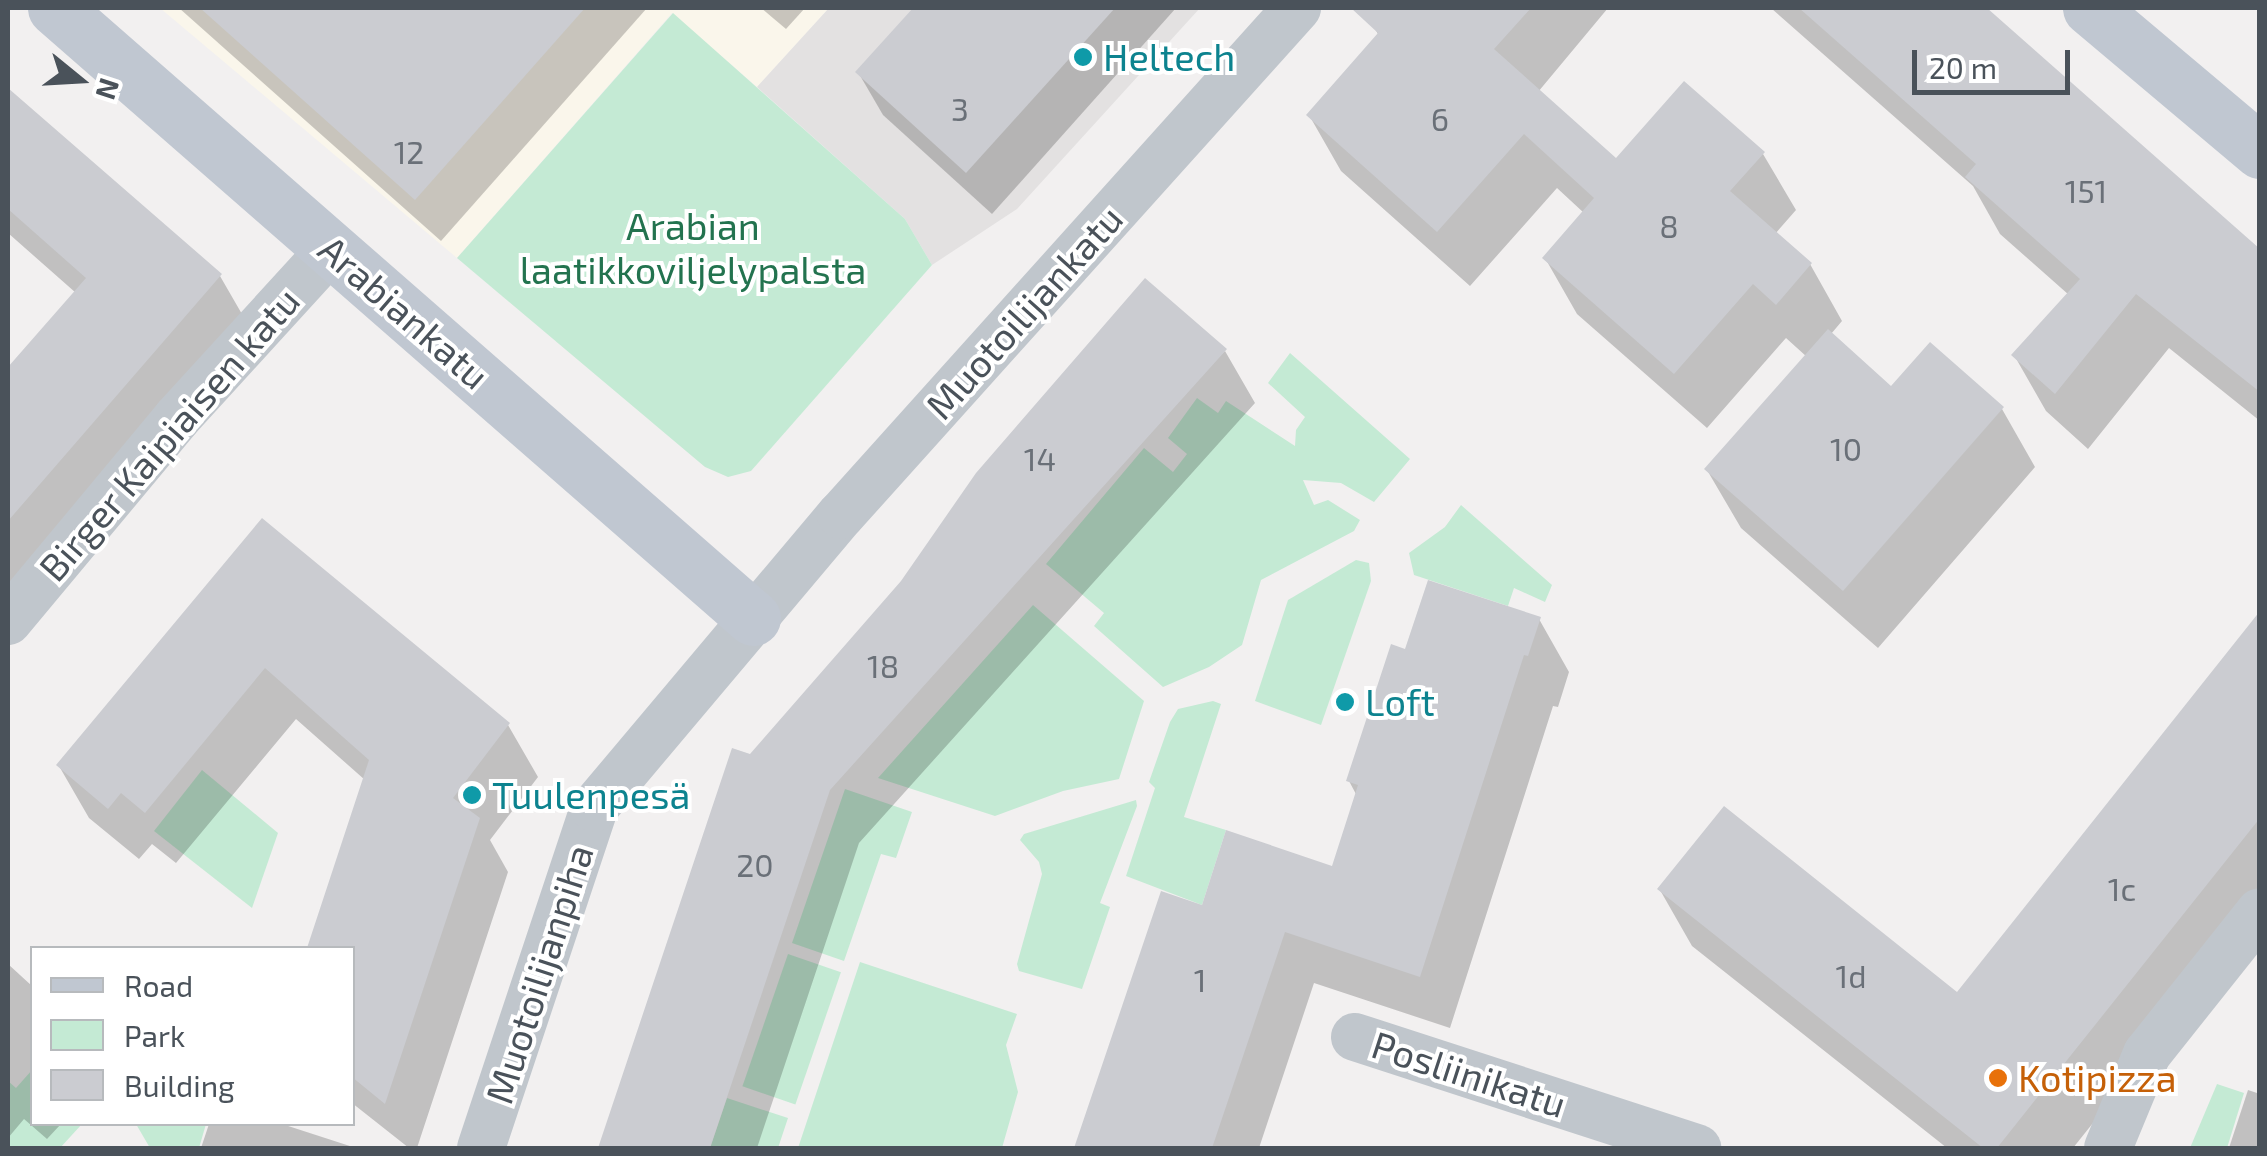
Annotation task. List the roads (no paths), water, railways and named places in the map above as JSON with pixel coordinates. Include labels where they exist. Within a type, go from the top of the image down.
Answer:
[{"type":"street","name":"Arabiankatu","points":[[56,8],[753,618]]},
{"type":"street","name":"Muotoilijankatu","points":[[753,618],[1296,8]]},
{"type":"street","points":[[2090,8],[2260,151]]},
{"type":"street","name":"Birger Kaipiaisen katu","points":[[8,621],[177,418],[332,248]]},
{"type":"street","name":"Muotoilijanpiha","points":[[481,1148],[594,808],[753,618]]},
{"type":"street","points":[[2108,1148],[2147,1054],[2260,912]]},
{"type":"street","name":"Posliinikatu","points":[[1355,1038],[1697,1148]]},
{"type":"place","name":"Heltech","points":[[1083,57]]},
{"type":"place","name":"Loft","points":[[1345,702]]},
{"type":"place","name":"Tuulenpesä","points":[[472,795]]},
{"type":"place","name":"Kotipizza","points":[[1998,1078]]},
{"type":"park label","name":"Arabian laatikkoviljelypalsta","points":[[693,248]]}]
